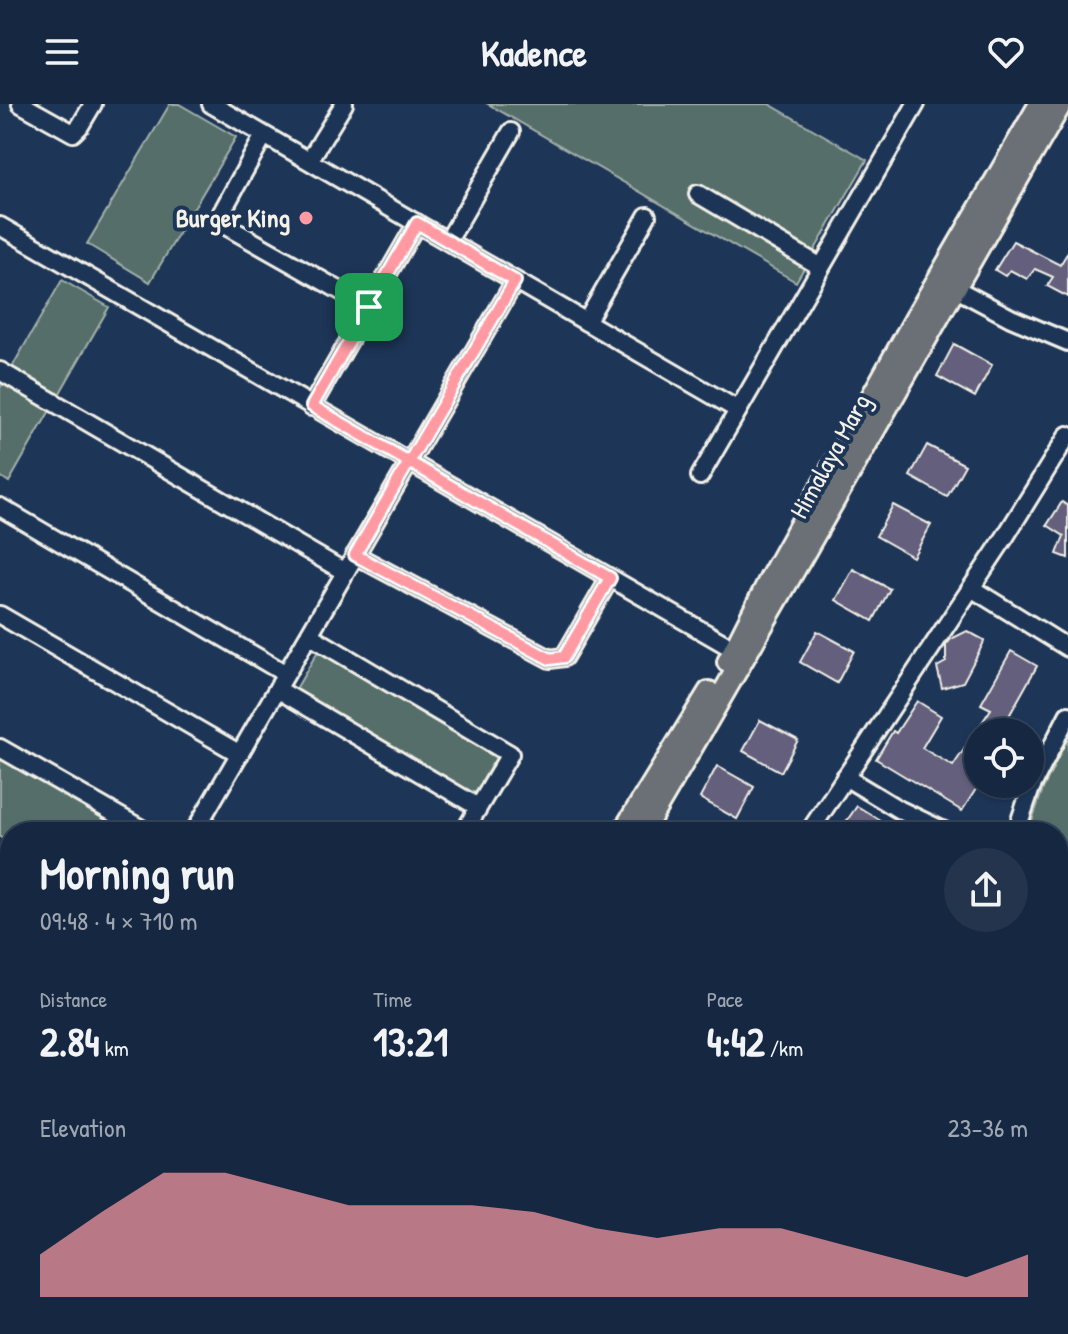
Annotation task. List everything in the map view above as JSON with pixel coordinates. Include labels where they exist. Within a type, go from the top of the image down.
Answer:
[{"type":"main road","points":[[946,283],[1040,104]]},
{"type":"main road","name":"Himalaya Marg","points":[[648,822],[741,653],[770,579],[946,283],[1061,104]]},
{"type":"main road","name":"Himalaya Marg","points":[[630,822],[741,653]]},
{"type":"street","points":[[21,104],[73,133],[93,104]]},
{"type":"street","points":[[211,104],[738,410]]},
{"type":"street","points":[[309,161],[344,104]]},
{"type":"street","points":[[700,476],[916,104]]},
{"type":"street","points":[[448,241],[511,132]]},
{"type":"street","points":[[264,135],[217,221],[369,307]]},
{"type":"street","points":[[698,194],[821,267]]},
{"type":"street","points":[[586,322],[647,216]]},
{"type":"street","points":[[312,406],[417,223]]},
{"type":"street","points":[[0,226],[741,653]]},
{"type":"street","points":[[200,822],[515,281]]},
{"type":"street","points":[[946,283],[1011,318],[1068,342]]},
{"type":"street","points":[[0,371],[345,572]]},
{"type":"street","points":[[816,822],[1068,435]]},
{"type":"street","points":[[0,507],[478,807]]},
{"type":"street","points":[[355,555],[550,659],[564,657],[610,578]]},
{"type":"street","points":[[971,588],[1068,648]]},
{"type":"street","points":[[0,615],[240,754]]},
{"type":"street","points":[[309,635],[510,754],[470,822]]},
{"type":"street","points":[[1019,822],[1031,788],[1068,715]]},
{"type":"street","points":[[0,748],[130,822]]},
{"type":"street","points":[[845,777],[925,822]]},
{"type":"green space","points":[[170,104],[179,104],[236,137],[150,282],[87,244]]},
{"type":"green space","points":[[488,104],[769,104],[867,160],[796,282]]},
{"type":"green space","points":[[62,280],[109,307],[9,482],[0,476],[0,388]]},
{"type":"green space","points":[[318,651],[496,758],[473,796],[296,689]]},
{"type":"green space","points":[[1068,737],[1068,822],[1031,822],[1040,798],[1044,798],[1044,787]]},
{"type":"green space","points":[[0,759],[109,822],[0,822]]},
{"type":"building","points":[[1013,241],[1060,265],[1068,252],[1068,297],[1047,286],[1053,277],[1035,269],[1027,279],[1010,270],[1005,276],[995,270]]},
{"type":"building","points":[[954,344],[992,365],[975,397],[937,376]]},
{"type":"building","points":[[927,445],[965,465],[947,497],[910,476]]},
{"type":"building","points":[[1062,502],[1068,506],[1068,558],[1057,554],[1064,536],[1047,525]]},
{"type":"building","points":[[893,505],[931,525],[913,557],[876,536]]},
{"type":"building","points":[[853,569],[890,589],[873,621],[836,600]]},
{"type":"building","points":[[817,631],[854,651],[837,683],[800,662]]},
{"type":"building","points":[[967,631],[984,640],[983,644],[963,682],[942,688],[937,667],[946,662],[946,645]]},
{"type":"building","points":[[1011,651],[1037,666],[1008,718],[985,718],[991,709],[981,704]]},
{"type":"building","points":[[917,701],[941,716],[922,748],[953,766],[964,750],[964,798],[970,798],[962,811],[876,759]]},
{"type":"building","points":[[760,720],[798,740],[781,772],[743,751]]},
{"type":"building","points":[[717,766],[754,787],[737,819],[700,798]]},
{"type":"building","points":[[857,806],[883,822],[846,822]]},
{"type":"place","name":"Burger King","points":[[306,218]]},
{"type":"route","points":[[369,307],[312,406],[409,462],[355,555],[550,659],[564,657],[610,578],[409,462],[515,281],[417,223],[369,307]]}]
